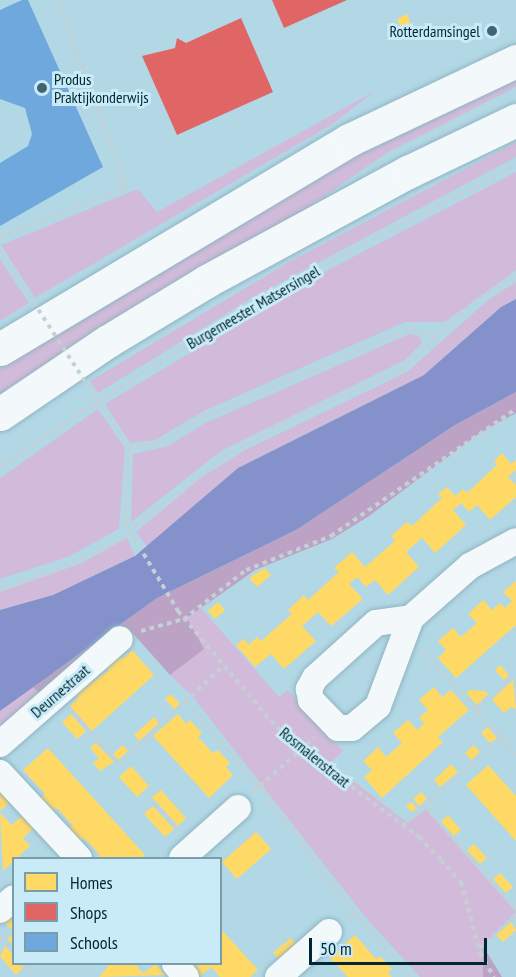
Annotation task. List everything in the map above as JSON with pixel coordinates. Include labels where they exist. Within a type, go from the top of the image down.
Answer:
[{"type":"main road","points":[[0,349],[349,140],[516,61]]},
{"type":"main road","points":[[0,414],[108,340],[207,281],[408,172],[516,120]]},
{"type":"street","points":[[408,624],[376,622],[315,678],[309,695],[331,723],[345,730],[352,728],[378,706],[408,624],[470,566],[516,541]]},
{"type":"street","name":"Deurnestraat","points":[[0,744],[120,639]]},
{"type":"street","points":[[0,773],[67,854]]},
{"type":"street","points":[[188,853],[238,807]]},
{"type":"street","points":[[0,910],[12,899]]},
{"type":"street","points":[[278,977],[329,932]]},
{"type":"street","points":[[177,965],[186,977]]},
{"type":"path","points":[[0,237],[126,188],[58,0]]},
{"type":"path","name":"Burgemeester Matsersingel","points":[[0,466],[193,341],[307,274],[516,165]]},
{"type":"path","points":[[0,251],[129,448],[125,523],[130,532]]},
{"type":"path","points":[[0,588],[57,570],[130,532],[224,457],[282,424],[400,370],[473,303],[516,275]]},
{"type":"path","points":[[129,448],[161,442],[205,416],[412,328],[435,336]]},
{"type":"path","points":[[120,639],[184,620],[246,570],[331,536],[516,409]]},
{"type":"path","name":"Rosmalenstraat","points":[[130,532],[184,620],[223,666],[301,749],[419,837],[461,882],[479,948],[494,977]]},
{"type":"path","points":[[408,624],[476,710],[516,754]]},
{"type":"path","points":[[57,695],[119,764],[223,666]]},
{"type":"path","points":[[476,710],[516,674]]},
{"type":"path","points":[[185,701],[259,786],[353,912],[410,977]]},
{"type":"path","points":[[238,807],[331,723]]},
{"type":"path","points":[[402,826],[501,738]]},
{"type":"path","points":[[149,798],[188,853]]},
{"type":"path","points":[[424,806],[516,909]]},
{"type":"path","points":[[329,932],[353,912]]},
{"type":"path","points":[[479,948],[516,915]]},
{"type":"path","points":[[0,937],[12,950]]},
{"type":"path","points":[[26,965],[36,977]]},
{"type":"shaded area","points":[[516,76],[516,87],[387,153],[294,217],[0,398],[0,366],[76,317],[349,159]]},
{"type":"shaded area","points":[[375,91],[331,125],[35,298],[1,245],[138,189],[157,212]]},
{"type":"shaded area","points":[[516,142],[516,157],[252,298],[98,393],[90,381],[289,262]]},
{"type":"shaded area","points":[[516,172],[516,270],[445,322],[405,322],[206,410],[155,440],[130,443],[105,404],[324,272]]},
{"type":"shaded area","points":[[0,259],[29,303],[0,321]]},
{"type":"shaded area","points":[[516,282],[516,299],[501,307],[424,375],[238,468],[147,547],[136,532],[202,477],[245,450],[407,372],[488,300]]},
{"type":"shaded area","points":[[410,334],[419,336],[422,343],[405,360],[221,451],[131,522],[133,454],[168,446],[205,423]]},
{"type":"shaded area","points":[[516,392],[516,413],[480,433],[369,516],[332,539],[255,570],[187,618],[204,649],[170,675],[129,629],[60,689],[49,683],[39,693],[33,687],[157,598],[296,530],[455,425]]},
{"type":"shaded area","points":[[98,409],[125,448],[119,529],[68,557],[0,579],[0,478]]},
{"type":"shaded area","points":[[127,538],[135,556],[53,595],[0,610],[0,592],[82,563]]},
{"type":"shaded area","points":[[201,608],[279,697],[288,690],[343,751],[330,763],[408,823],[426,809],[516,912],[483,946],[483,977],[420,977],[366,918],[192,696],[170,675],[203,649],[187,619]]},
{"type":"shaded area","points":[[33,687],[39,693],[0,727],[0,711]]},
{"type":"shaded area","points":[[483,946],[502,977],[483,977]]},
{"type":"water","points":[[516,299],[516,392],[455,425],[296,530],[157,598],[0,711],[0,610],[53,595],[135,556],[238,468],[424,375],[501,307]]},
{"type":"building: Homes","points":[[407,14],[411,24],[401,28],[397,19]]},
{"type":"building: Homes","points":[[502,453],[511,464],[516,460],[516,470],[508,477],[516,485],[516,497],[490,520],[477,505],[469,512],[461,503],[453,510],[466,525],[435,553],[422,538],[406,552],[419,567],[388,595],[375,580],[366,587],[357,577],[349,584],[363,599],[331,626],[318,612],[302,626],[316,641],[284,669],[271,654],[255,667],[236,645],[244,639],[249,645],[257,637],[261,641],[292,614],[288,610],[304,595],[308,600],[339,572],[334,568],[352,552],[365,567],[395,541],[391,536],[407,522],[412,526],[442,498],[438,494],[447,487],[455,496],[463,489],[467,493],[497,465],[494,461]]},
{"type":"building: Homes","points":[[265,568],[271,575],[257,587],[249,578]]},
{"type":"building: Homes","points":[[516,581],[516,625],[456,678],[438,658],[446,650],[438,641],[453,628],[461,637],[477,623],[468,614],[483,600],[492,610],[500,603],[505,608],[512,601],[503,592]]},
{"type":"building: Homes","points":[[218,602],[225,610],[215,619],[208,611]]},
{"type":"building: Homes","points":[[132,650],[154,675],[92,731],[70,706],[79,697],[76,694],[109,670],[106,667],[119,655],[123,659]]},
{"type":"building: Homes","points":[[500,665],[509,675],[504,680],[495,670]]},
{"type":"building: Homes","points":[[513,680],[516,709],[511,707],[504,713],[492,700]]},
{"type":"building: Homes","points":[[434,687],[442,697],[451,690],[469,710],[438,737],[443,742],[382,798],[364,777],[372,770],[363,761],[378,747],[386,757],[402,743],[393,733],[408,720],[417,730],[424,723],[419,718],[428,710],[419,700]]},
{"type":"building: Homes","points":[[470,690],[485,691],[488,694],[477,705],[466,693]]},
{"type":"building: Homes","points":[[171,694],[180,704],[174,709],[165,699]]},
{"type":"building: Homes","points":[[71,714],[86,731],[77,739],[62,722]]},
{"type":"building: Homes","points":[[178,714],[186,724],[190,720],[202,733],[198,737],[213,753],[218,750],[230,763],[226,767],[233,775],[209,798],[153,736]]},
{"type":"building: Homes","points":[[154,717],[159,723],[139,741],[134,735]]},
{"type":"building: Homes","points":[[488,727],[497,738],[490,743],[481,733]]},
{"type":"building: Homes","points":[[96,743],[114,762],[100,771],[93,763],[99,758],[90,748]]},
{"type":"building: Homes","points":[[123,745],[128,751],[118,760],[113,754]]},
{"type":"building: Homes","points":[[474,745],[480,752],[471,760],[465,753]]},
{"type":"building: Homes","points":[[48,748],[145,855],[142,857],[97,857],[100,855],[84,838],[79,842],[68,829],[72,825],[57,808],[52,812],[40,798],[45,794],[23,770]]},
{"type":"building: Homes","points":[[451,764],[458,772],[440,787],[434,780]]},
{"type":"building: Homes","points":[[488,765],[516,796],[516,841],[466,785]]},
{"type":"building: Homes","points":[[131,766],[149,786],[137,797],[119,777]]},
{"type":"building: Homes","points":[[0,789],[11,801],[0,811]]},
{"type":"building: Homes","points":[[161,790],[186,818],[178,826],[152,797]]},
{"type":"building: Homes","points":[[421,792],[427,799],[419,806],[413,799]]},
{"type":"building: Homes","points":[[411,802],[417,808],[412,812],[406,806]]},
{"type":"building: Homes","points":[[153,806],[174,829],[165,837],[144,814]]},
{"type":"building: Homes","points":[[0,813],[12,825],[23,815],[34,828],[23,838],[30,846],[18,857],[12,857],[12,863],[3,871]]},
{"type":"building: Homes","points":[[448,815],[461,830],[454,836],[441,822]]},
{"type":"building: Homes","points":[[256,832],[271,849],[237,879],[222,862]]},
{"type":"building: Homes","points":[[474,844],[487,858],[480,864],[467,850]]},
{"type":"building: Homes","points":[[500,873],[513,887],[506,893],[493,879]]},
{"type":"building: Homes","points":[[12,915],[12,930],[4,922]]},
{"type":"building: Homes","points":[[511,922],[516,930],[503,942],[496,935]]},
{"type":"building: Homes","points":[[222,930],[258,970],[250,977],[220,977],[211,967],[199,977],[188,965],[222,965]]},
{"type":"building: Homes","points":[[12,935],[12,944],[7,939]]},
{"type":"building: Homes","points":[[355,935],[376,959],[380,956],[392,969],[388,973],[392,977],[348,977],[330,958]]},
{"type":"building: Homes","points":[[291,938],[298,946],[281,962],[273,953]]},
{"type":"building: Homes","points":[[5,946],[12,954],[12,965],[24,967],[16,975],[0,956]]},
{"type":"building: Homes","points":[[109,965],[136,965],[143,973],[157,965],[166,975],[99,977]]},
{"type":"building: Shops","points":[[272,0],[347,0],[284,28]]},
{"type":"building: Shops","points":[[241,18],[273,92],[177,135],[142,56],[175,48],[177,38],[186,43]]},
{"type":"building: Schools","name":"Produs Praktijkonderwijs","points":[[22,0],[28,0],[103,167],[0,226],[0,163],[28,146],[32,134],[25,108],[0,99],[0,10]]},
{"type":"place","name":"Rotterdamsingel","points":[[492,31]]},
{"type":"place","name":"Produs Praktijkonderwijs","points":[[42,88]]}]
